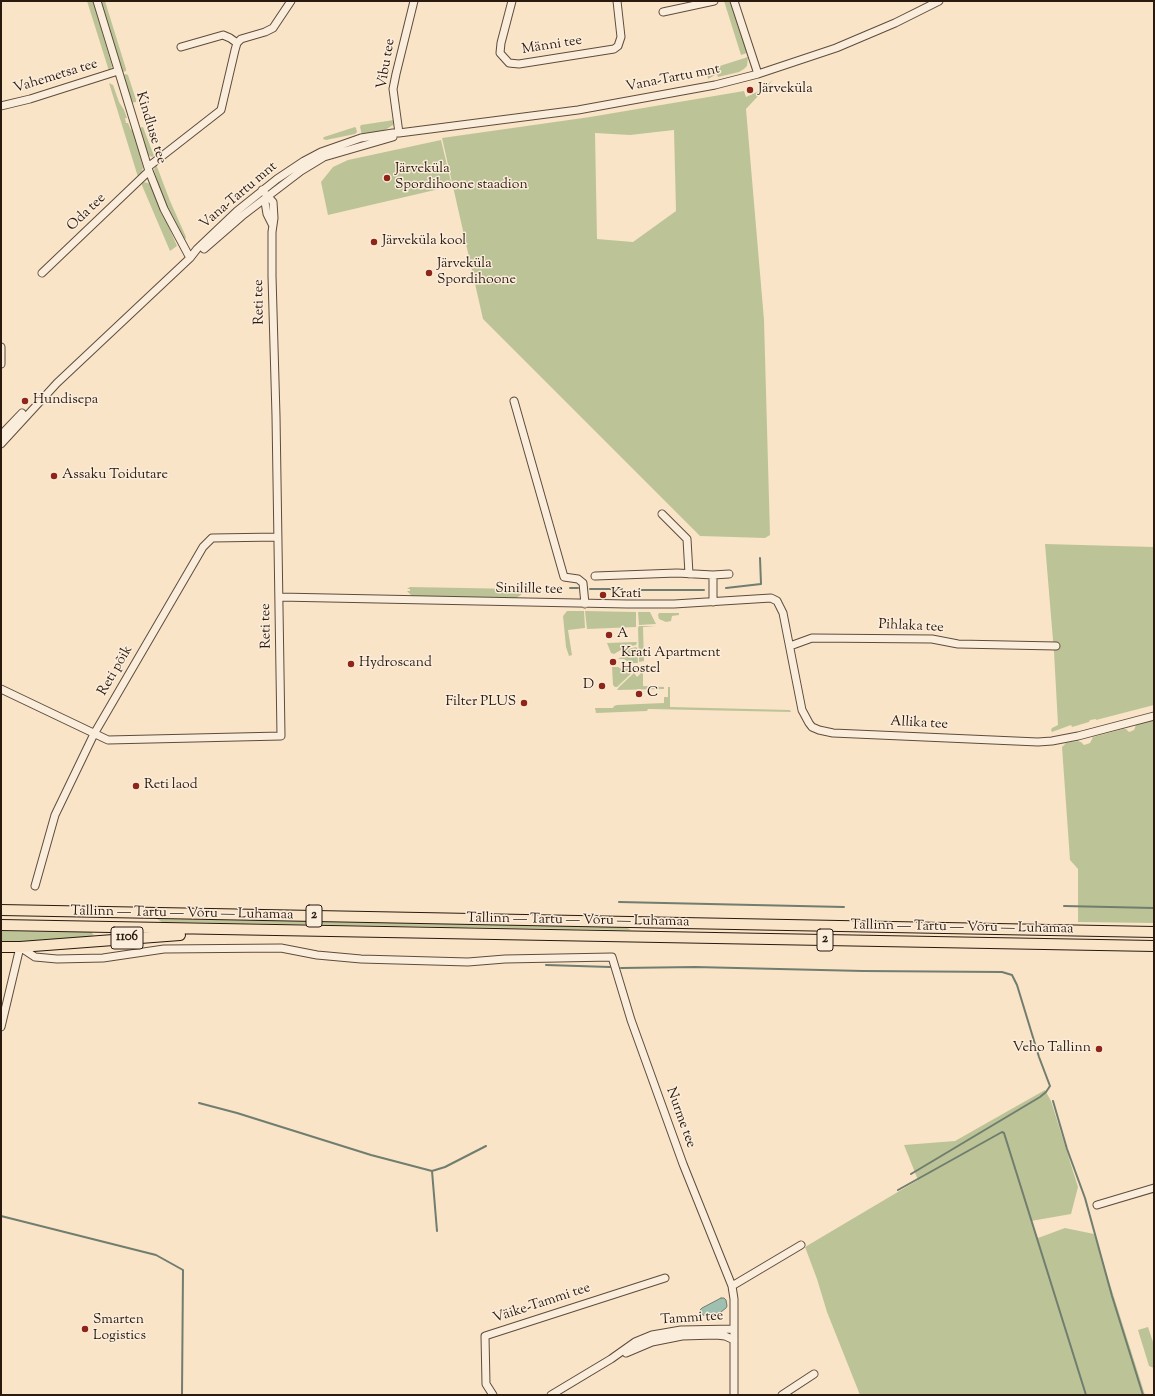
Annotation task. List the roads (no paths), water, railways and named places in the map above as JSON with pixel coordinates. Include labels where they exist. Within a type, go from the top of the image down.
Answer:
[{"type":"highway","name":"Tallinn — Tartu — Võru — Luhamaa","points":[[1,910],[1154,932]]},
{"type":"highway","name":"Tallinn — Tartu — Võru — Luhamaa","points":[[1,924],[1154,946]]},
{"type":"highway","name":"1106","points":[[1,947],[20,947],[169,934],[214,934],[233,929]]},
{"type":"street","name":"Kindluse tee","points":[[97,1],[148,169],[164,209],[190,258]]},
{"type":"street","points":[[181,47],[223,35],[237,43],[241,39],[265,32],[273,28],[291,1]]},
{"type":"street","name":"Vibu tee","points":[[399,133],[394,89],[396,74],[414,1]]},
{"type":"street","name":"Männi tee","points":[[512,1],[501,43],[500,53],[510,63],[519,64],[614,49],[618,46],[621,37],[617,1]]},
{"type":"street","points":[[663,12],[714,1]]},
{"type":"street","points":[[734,1],[758,74]]},
{"type":"street","name":"Vana-Tartu mnt","points":[[1,444],[57,382],[190,258],[197,249],[237,211],[262,190],[304,161],[320,152],[361,138],[393,132],[399,133],[578,110],[708,86],[758,74],[836,48],[895,23],[939,1]]},
{"type":"street","name":"Oda tee","points":[[42,273],[148,169],[222,110],[237,43]]},
{"type":"street","name":"Vahemetsa tee","points":[[1,106],[30,99],[118,71]]},
{"type":"street","name":"Vana-Tartu mnt","points":[[190,258],[201,252],[267,196],[301,171],[324,157],[394,136],[399,133]]},
{"type":"street","name":"Reti tee","points":[[1,689],[108,740],[280,736],[272,224],[274,218],[273,202],[262,190]]},
{"type":"street","points":[[1,347],[1,364]]},
{"type":"street","name":"Vana-Tartu mnt","points":[[1,434],[49,387],[57,382]]},
{"type":"street","points":[[514,401],[564,577],[578,579],[583,583],[585,604]]},
{"type":"street","points":[[662,514],[687,539],[689,574]]},
{"type":"street","name":"Reti põik","points":[[34,886],[55,815],[94,734],[203,547],[212,538],[278,537]]},
{"type":"street","points":[[595,576],[677,573],[713,575],[729,574]]},
{"type":"street","points":[[713,575],[713,602]]},
{"type":"street","name":"Sinilille tee","points":[[279,597],[585,604],[674,604],[762,598],[771,598],[778,601]]},
{"type":"street","name":"Allika tee","points":[[778,601],[783,613],[802,710],[808,723],[812,727],[826,732],[1052,742],[1154,716]]},
{"type":"street","name":"Pihlaka tee","points":[[790,646],[812,638],[932,639],[958,644],[1056,646]]},
{"type":"street","points":[[1,1027],[20,947]]},
{"type":"street","name":"Nurme tee","points":[[20,947],[35,957],[57,960],[103,958],[164,949],[281,948],[317,955],[376,960],[468,962],[505,959],[612,957],[631,1020],[683,1164],[732,1286],[734,1299],[734,1395]]},
{"type":"street","points":[[1097,1205],[1154,1188]]},
{"type":"street","points":[[732,1286],[802,1245]]},
{"type":"street","name":"Väike-Tammi tee","points":[[493,1395],[486,1384],[485,1336],[665,1278]]},
{"type":"street","name":"Tammi tee","points":[[551,1395],[611,1359],[635,1342],[652,1335],[681,1330],[734,1329]]},
{"type":"street","name":"Tammi tee","points":[[611,1359],[637,1347],[666,1338],[716,1335],[734,1340]]},
{"type":"street","points":[[782,1395],[814,1374]]},
{"type":"waterway","points":[[726,588],[761,584],[760,558]]},
{"type":"waterway","points":[[570,588],[578,588]]},
{"type":"waterway","points":[[590,589],[622,589]]},
{"type":"waterway","points":[[638,590],[704,590]]},
{"type":"waterway","points":[[619,902],[844,907]]},
{"type":"waterway","points":[[1064,906],[1154,908]]},
{"type":"waterway","points":[[546,965],[610,967]]},
{"type":"waterway","points":[[621,968],[695,967],[863,971],[1002,972],[1012,975],[1017,985],[1039,1057],[1050,1086],[1040,1097],[911,1174]]},
{"type":"waterway","points":[[1053,1101],[1067,1149],[1085,1198],[1112,1296],[1143,1395]]},
{"type":"waterway","points":[[199,1103],[237,1113],[371,1155],[432,1171],[445,1167],[486,1146]]},
{"type":"waterway","points":[[898,1190],[1002,1132],[1004,1133],[1086,1395]]},
{"type":"waterway","points":[[432,1171],[437,1231]]},
{"type":"waterway","points":[[1,1216],[156,1255],[183,1270],[182,1395]]},
{"type":"place","name":"Järveküla","points":[[750,90]]},
{"type":"place","name":"Järveküla Spordihoone staadion","points":[[387,178]]},
{"type":"place","name":"Järveküla kool","points":[[374,242]]},
{"type":"place","name":"Järveküla Spordihoone","points":[[429,273]]},
{"type":"place","name":"Hundisepa","points":[[25,401]]},
{"type":"place","name":"Assaku Toidutare","points":[[54,476]]},
{"type":"place","name":"Krati","points":[[603,595]]},
{"type":"place","name":"A","points":[[609,635]]},
{"type":"place","name":"Krati Apartment Hostel","points":[[613,662]]},
{"type":"place","name":"Hydroscand","points":[[351,664]]},
{"type":"place","name":"D","points":[[602,686]]},
{"type":"place","name":"C","points":[[639,694]]},
{"type":"place","name":"Filter PLUS","points":[[524,703]]},
{"type":"place","name":"Reti laod","points":[[136,786]]},
{"type":"place","name":"Veho Tallinn","points":[[1099,1049]]},
{"type":"place","name":"Smarten Logistics","points":[[85,1329]]}]
